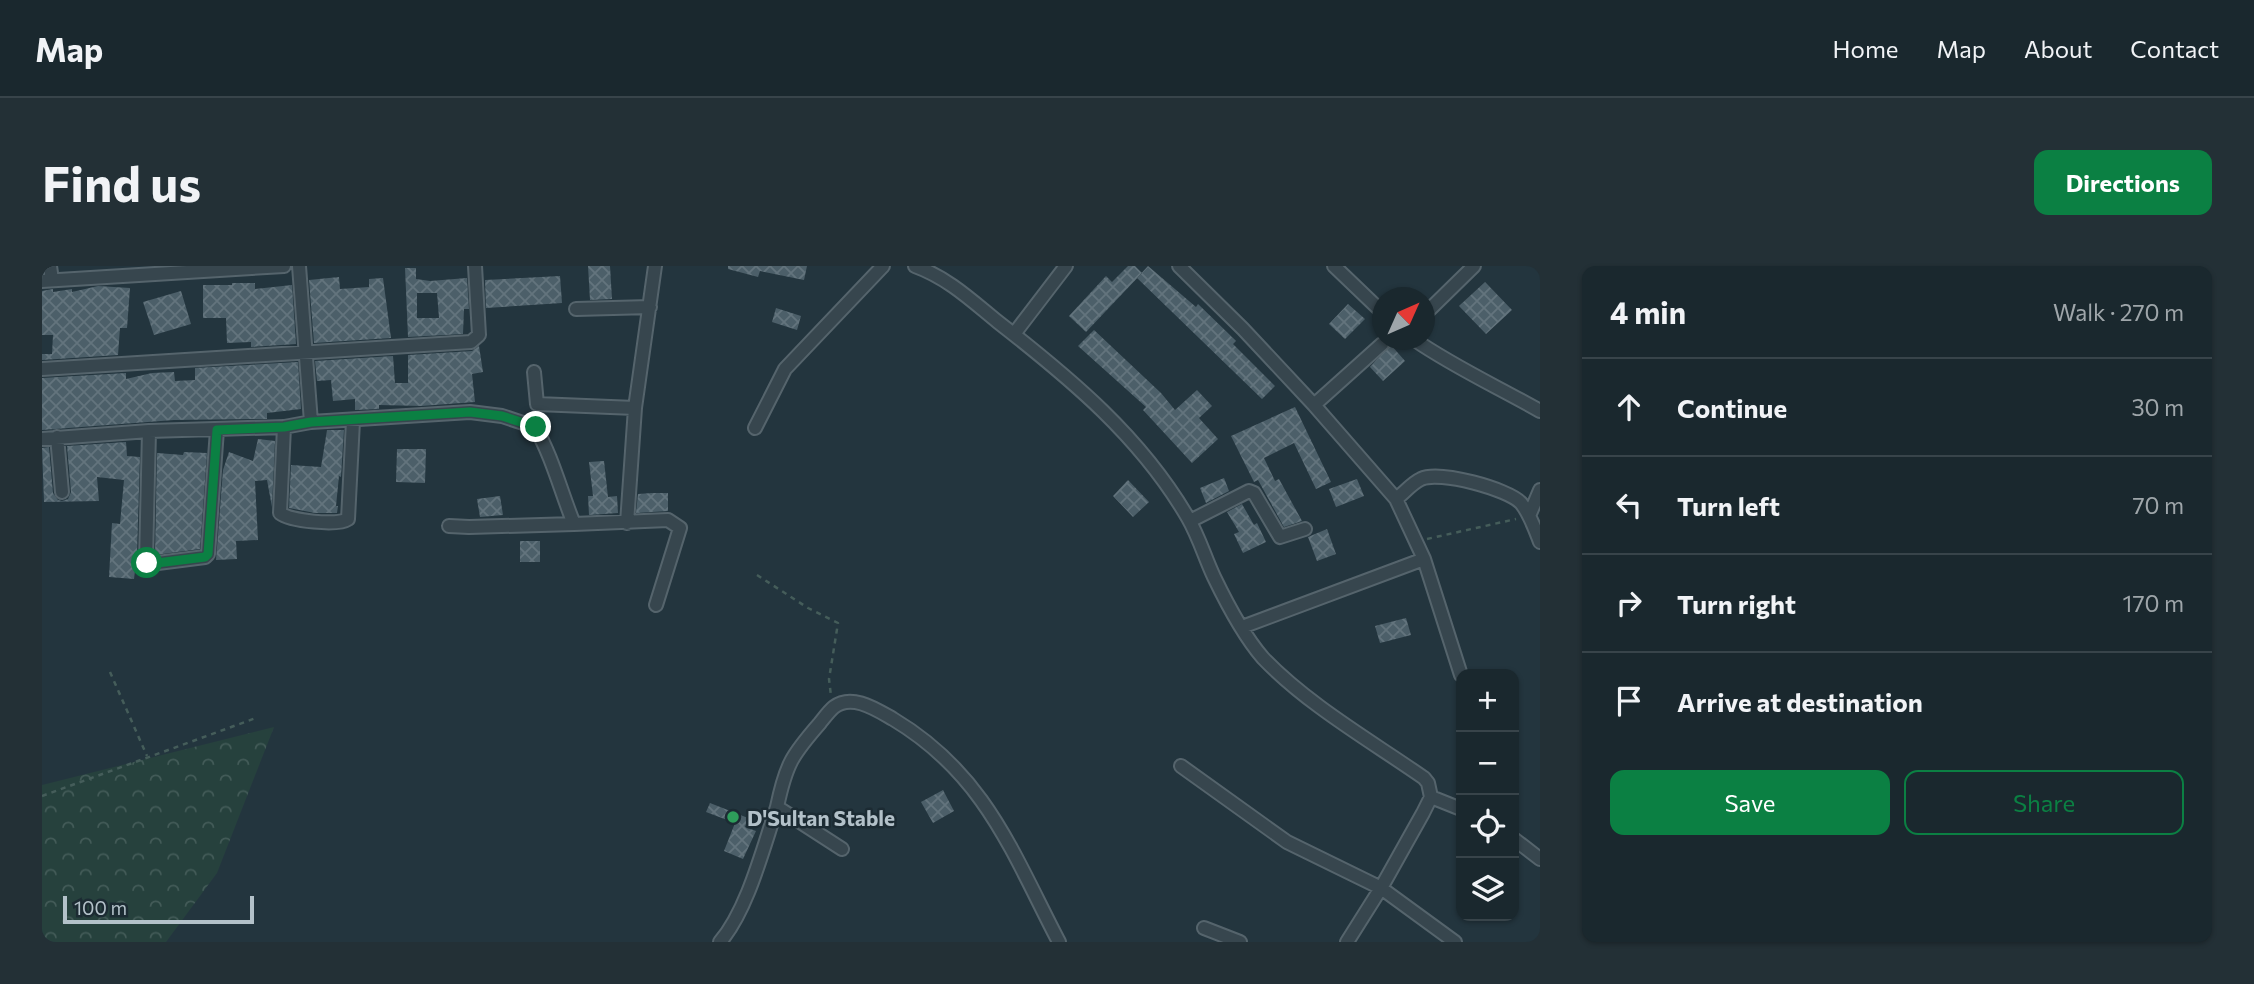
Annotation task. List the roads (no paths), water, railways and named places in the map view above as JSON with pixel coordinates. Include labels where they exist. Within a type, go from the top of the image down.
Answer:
[{"type":"street","points":[[50,266],[47,281],[284,266]]},
{"type":"street","points":[[299,266],[311,422]]},
{"type":"street","points":[[42,369],[475,340],[479,335],[475,266]]},
{"type":"street","points":[[627,523],[635,408],[655,266]]},
{"type":"street","points":[[755,428],[785,369],[883,266]]},
{"type":"street","points":[[915,266],[940,276],[1014,334],[1085,393],[1139,447],[1190,521],[1214,577],[1242,627],[1263,657],[1307,698],[1428,783],[1431,797],[1381,888],[1347,942]]},
{"type":"street","points":[[1014,334],[1066,266]]},
{"type":"street","points":[[1179,266],[1243,328],[1396,499],[1424,559],[1459,669]]},
{"type":"street","points":[[1334,266],[1372,302]]},
{"type":"street","points":[[1435,304],[1474,266]]},
{"type":"street","points":[[576,309],[650,307]]},
{"type":"street","points":[[1314,405],[1375,350]]},
{"type":"street","points":[[1429,350],[1540,411]]},
{"type":"street","points":[[534,372],[537,404],[635,408]]},
{"type":"street","points":[[42,439],[149,430],[284,427],[311,422],[470,412],[502,416],[536,427],[574,524]]},
{"type":"street","points":[[284,427],[280,513],[283,516],[342,522],[348,519],[353,421]]},
{"type":"street","points":[[149,430],[146,561],[149,564],[205,557],[208,554],[217,430]]},
{"type":"street","points":[[57,438],[62,492]]},
{"type":"street","points":[[1396,499],[1423,477],[1445,476],[1470,481],[1515,498],[1529,516],[1540,542]]},
{"type":"street","points":[[1529,516],[1540,490]]},
{"type":"street","points":[[1190,521],[1249,491],[1254,493],[1280,537],[1305,529]]},
{"type":"street","points":[[449,526],[668,520],[680,528],[656,605]]},
{"type":"street","points":[[1242,627],[1424,559]]},
{"type":"street","points":[[720,942],[730,930],[741,907],[777,807],[790,760],[835,706],[858,702],[881,712],[917,734],[961,774],[992,813],[1059,942]]},
{"type":"street","points":[[1181,766],[1287,842],[1381,888],[1455,942]]},
{"type":"street","points":[[1431,797],[1456,806]]},
{"type":"street","points":[[777,807],[842,849]]},
{"type":"street","points":[[1519,843],[1540,859]]},
{"type":"street","points":[[1204,928],[1240,942]]},
{"type":"place","name":"D'Sultan Stable","points":[[733,817]]}]
